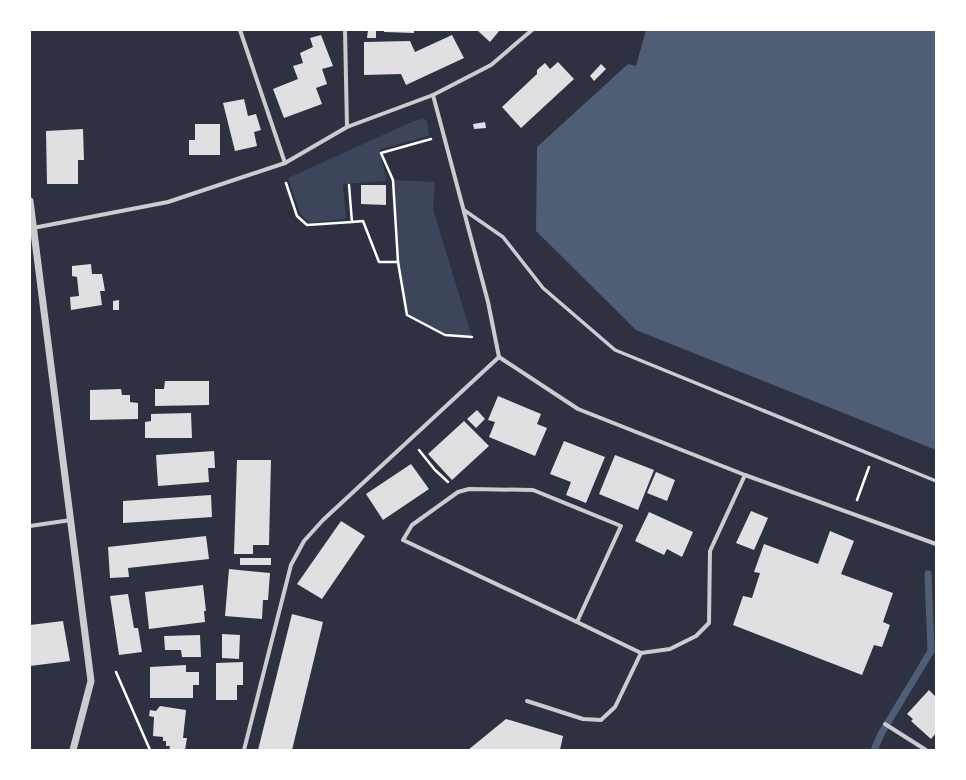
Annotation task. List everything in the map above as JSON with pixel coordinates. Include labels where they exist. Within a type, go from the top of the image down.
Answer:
[{"type":"street","points":[[240,30],[285,163]]},
{"type":"street","points":[[345,30],[347,127]]},
{"type":"street","points":[[32,228],[168,202],[285,163],[347,127],[433,95],[491,66],[532,30]]},
{"type":"street","points":[[433,95],[488,302],[499,357],[578,409],[745,475],[936,544]]},
{"type":"street","points":[[30,201],[32,228],[91,681],[73,750]]},
{"type":"street","points":[[464,210],[503,237],[543,288],[615,350],[936,481]]},
{"type":"street","points":[[244,750],[291,565],[304,541],[323,520],[499,357]]},
{"type":"street","points":[[577,622],[621,526],[534,490],[469,489],[458,492],[412,525],[403,540],[577,622],[641,654],[670,649],[696,636],[709,623],[710,551],[745,475]]},
{"type":"street","points":[[30,526],[71,520]]},
{"type":"street","points":[[527,700],[583,719],[601,720],[615,707],[641,654]]},
{"type":"street","points":[[885,724],[926,750]]},
{"type":"path","points":[[444,136],[381,153],[393,180],[398,262],[407,315],[445,335],[472,337]]},
{"type":"path","points":[[286,183],[297,216],[307,225],[363,221],[378,262],[398,262]]},
{"type":"path","points":[[349,185],[352,222]]},
{"type":"path","points":[[410,438],[435,470]]},
{"type":"path","points":[[852,514],[873,456]]},
{"type":"path","points":[[116,672],[150,750]]},
{"type":"shaded area","points":[[646,30],[936,30],[936,450],[636,330],[536,231],[537,147],[628,64],[636,66]]},
{"type":"shaded area","points":[[423,119],[427,121],[429,136],[380,149],[386,181],[343,184],[346,219],[310,223],[300,214],[288,178],[414,121]]},
{"type":"shaded area","points":[[393,180],[435,182],[433,209],[472,337],[445,335],[407,315],[398,262]]},
{"type":"building","points":[[368,30],[376,30],[376,38],[367,38]]},
{"type":"building","points":[[384,30],[414,30],[414,33],[384,32]]},
{"type":"building","points":[[477,30],[500,30],[490,42]]},
{"type":"building","points":[[321,35],[333,66],[322,69],[327,84],[316,88],[322,104],[284,118],[273,89],[298,79],[293,66],[303,63],[300,53],[313,47],[310,38]]},
{"type":"building","points":[[452,35],[464,58],[406,85],[401,74],[364,75],[364,42],[410,41],[415,52]]},
{"type":"building","points":[[558,62],[574,79],[521,128],[502,107],[537,74],[537,70],[545,63],[550,69]]},
{"type":"building","points":[[601,64],[606,69],[594,81],[590,76]]},
{"type":"building","points":[[244,99],[248,116],[256,114],[261,130],[254,132],[257,146],[235,151],[223,103]]},
{"type":"building","points":[[485,122],[486,128],[474,129],[473,124]]},
{"type":"building","points":[[195,124],[220,124],[220,155],[189,155],[189,140],[195,140]]},
{"type":"building","points":[[83,129],[84,160],[78,160],[78,184],[47,184],[46,131]]},
{"type":"building","points":[[361,185],[386,185],[386,205],[361,204]]},
{"type":"building","points":[[91,264],[92,274],[102,274],[105,291],[100,291],[102,305],[71,310],[70,297],[79,296],[77,277],[72,276],[72,266]]},
{"type":"building","points":[[119,300],[119,310],[113,310],[113,301]]},
{"type":"building","points":[[165,381],[209,381],[209,405],[155,406],[155,389],[164,389]]},
{"type":"building","points":[[121,389],[122,395],[130,395],[130,402],[138,403],[138,419],[90,420],[90,390]]},
{"type":"building","points":[[498,396],[541,414],[537,424],[547,428],[535,456],[489,437],[495,422],[488,420]]},
{"type":"building","points":[[477,410],[485,419],[476,428],[467,419]]},
{"type":"building","points":[[191,413],[192,438],[145,438],[145,422],[151,421],[151,414]]},
{"type":"building","points":[[464,421],[489,446],[452,480],[428,454]]},
{"type":"building","points":[[564,441],[605,457],[586,503],[566,495],[571,482],[550,474]]},
{"type":"building","points":[[214,451],[215,468],[208,468],[209,482],[158,486],[156,455]]},
{"type":"building","points":[[615,455],[654,470],[638,510],[599,494]]},
{"type":"building","points":[[237,460],[271,460],[269,545],[253,545],[253,554],[234,554]]},
{"type":"building","points":[[411,464],[429,489],[383,520],[366,494]]},
{"type":"building","points":[[656,472],[675,480],[667,501],[647,493]]},
{"type":"building","points":[[211,495],[212,517],[123,523],[123,501]]},
{"type":"building","points":[[751,511],[768,518],[754,550],[736,543]]},
{"type":"building","points":[[649,512],[693,532],[682,557],[667,549],[664,555],[635,541]]},
{"type":"building","points":[[341,521],[365,536],[322,599],[297,584]]},
{"type":"building","points":[[830,531],[854,541],[841,574],[893,593],[883,622],[890,625],[882,647],[874,645],[862,675],[733,625],[743,596],[752,598],[760,573],[754,572],[764,544],[818,564]]},
{"type":"building","points":[[206,536],[209,559],[128,568],[129,577],[110,578],[108,547]]},
{"type":"building","points":[[240,558],[271,558],[271,565],[240,565]]},
{"type":"building","points":[[229,569],[270,573],[268,600],[263,600],[262,619],[225,616]]},
{"type":"building","points":[[203,585],[206,611],[204,611],[205,622],[149,629],[145,592]]},
{"type":"building","points":[[128,594],[134,628],[138,628],[142,652],[119,655],[110,596]]},
{"type":"building","points":[[292,614],[323,622],[292,750],[258,750]]},
{"type":"building","points":[[63,621],[70,661],[30,666],[30,625]]},
{"type":"building","points":[[222,634],[240,635],[239,659],[222,658]]},
{"type":"building","points":[[200,635],[201,657],[182,657],[181,650],[165,650],[164,636]]},
{"type":"building","points":[[243,662],[243,685],[237,685],[237,700],[216,700],[216,663]]},
{"type":"building","points":[[186,665],[186,672],[199,672],[199,685],[193,685],[193,698],[150,698],[150,667]]},
{"type":"building","points":[[929,690],[936,697],[936,733],[931,739],[911,721],[913,719],[907,714]]},
{"type":"building","points":[[160,706],[186,710],[183,738],[187,738],[185,750],[169,750],[170,746],[166,746],[166,741],[163,741],[163,737],[153,736],[154,717],[149,716],[150,710],[156,711]]},
{"type":"building","points":[[506,719],[563,736],[560,750],[468,750]]},
{"type":"waterway","points":[[874,750],[881,734],[931,651],[928,574]]}]
